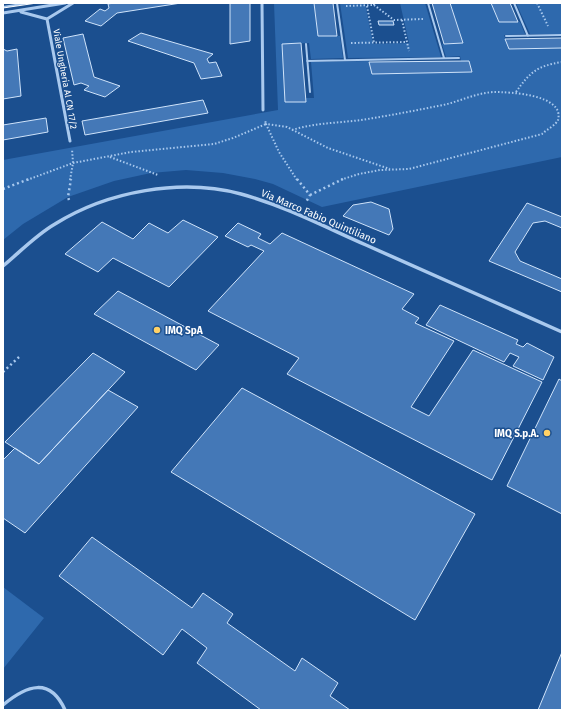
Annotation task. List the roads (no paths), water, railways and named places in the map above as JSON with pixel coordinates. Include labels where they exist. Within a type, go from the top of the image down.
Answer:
[{"type":"street","points":[[3,14],[65,3]]},
{"type":"street","points":[[19,11],[47,19],[73,3]]},
{"type":"street","points":[[262,3],[263,110]]},
{"type":"street","name":"Viale Ungheria Al CN 17/2","points":[[47,19],[70,141]]},
{"type":"street","name":"Via Marco Fabio Quintiliano","points":[[3,266],[56,224],[102,203],[150,190],[199,188],[221,190],[264,200],[562,332]]},
{"type":"lane","points":[[3,7],[28,3]]},
{"type":"lane","points":[[428,3],[444,58]]},
{"type":"lane","points":[[514,3],[528,36]]},
{"type":"lane","points":[[337,4],[345,60]]},
{"type":"lane","points":[[506,36],[562,35]]},
{"type":"lane","points":[[306,44],[310,92]]},
{"type":"lane","points":[[307,61],[458,58]]},
{"type":"lane","points":[[3,705],[13,695],[33,687],[49,690],[60,698],[65,710]]},
{"type":"tram line","points":[[3,8],[37,3]]},
{"type":"place","name":"IMQ SpA","points":[[157,330]]},
{"type":"place","name":"IMQ S.p.A.","points":[[547,433]]}]
